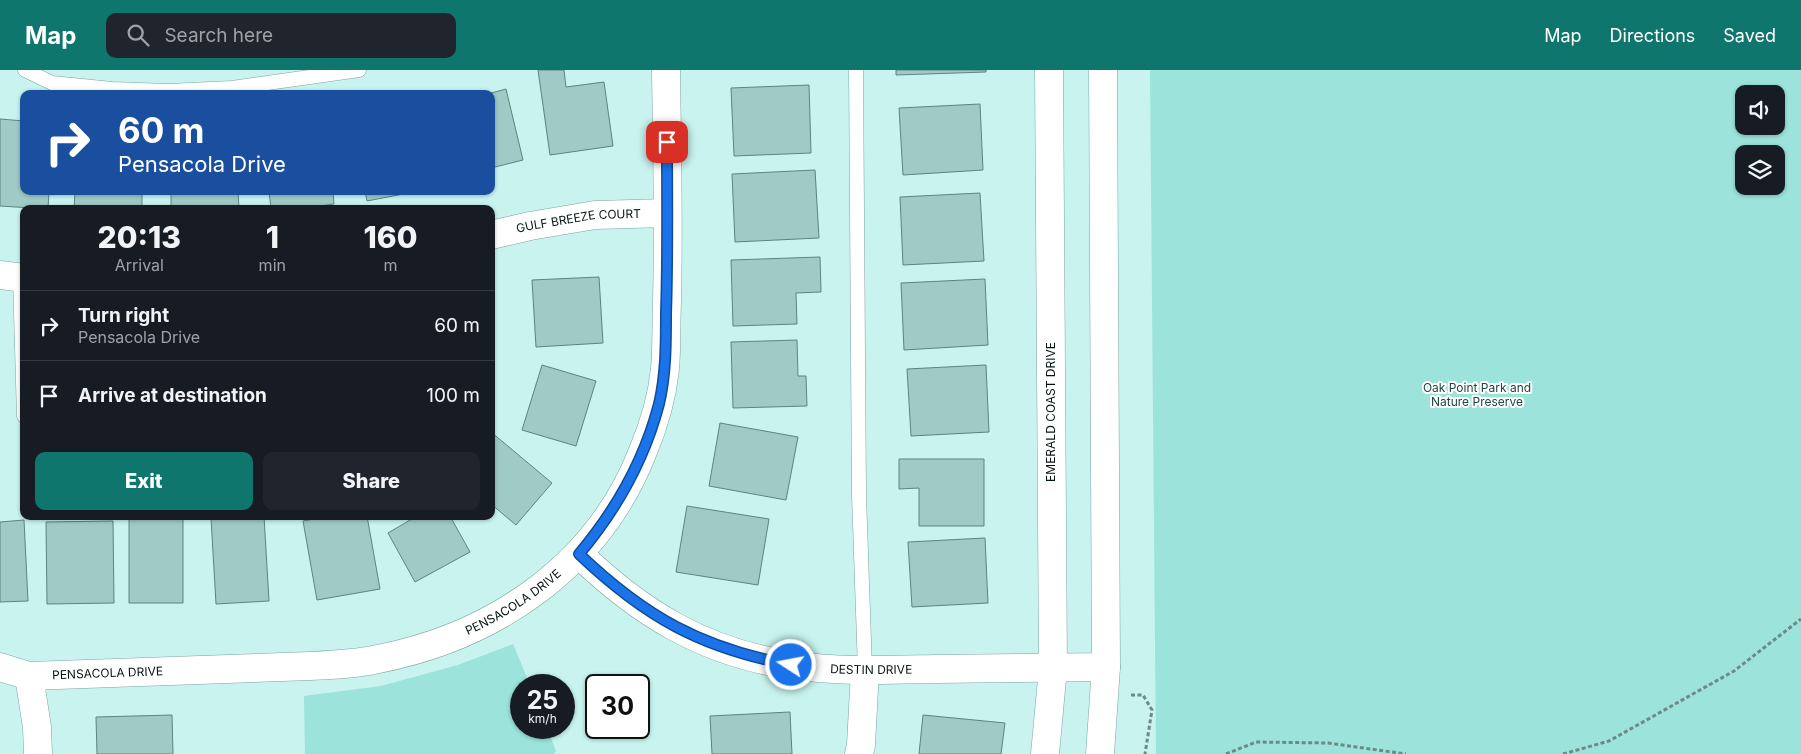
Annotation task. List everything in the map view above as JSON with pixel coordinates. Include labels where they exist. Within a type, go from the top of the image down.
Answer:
[{"type":"street","name":"PENSACOLA DRIVE","points":[[0,667],[28,676],[344,665],[378,660],[411,652],[475,628],[530,595],[579,554],[612,512],[626,489],[647,442],[659,402],[665,370],[668,267],[666,70]]},
{"type":"street","name":"EMERALD COAST DRIVE","points":[[1045,754],[1053,668],[1049,70]]},
{"type":"street","points":[[1100,754],[1106,667],[1103,70]]},
{"type":"street","name":"GULF BREEZE COURT","points":[[495,234],[595,215],[667,214]]},
{"type":"street","name":"DESTIN DRIVE","points":[[579,554],[625,596],[650,613],[705,641],[752,657],[791,665],[865,670],[1106,667]]},
{"type":"street","points":[[859,754],[865,670]]},
{"type":"street","points":[[28,676],[37,728],[38,754]]},
{"type":"lane","points":[[25,70],[52,83],[140,90]]},
{"type":"lane","points":[[189,90],[232,88],[359,70]]},
{"type":"lane","points":[[856,70],[859,495],[865,670]]},
{"type":"lane","points":[[14,277],[20,360]]},
{"type":"path","points":[[1563,754],[1609,741],[1734,671],[1801,619]]},
{"type":"path","points":[[1226,754],[1256,742],[1328,743],[1406,754]]},
{"type":"green space","name":"Oak Point Park and Nature Preserve","points":[[1150,70],[1801,70],[1801,754],[1156,754]]},
{"type":"green space","points":[[513,644],[525,674],[510,674],[510,739],[551,739],[556,751],[554,754],[305,754],[304,696],[381,686],[458,665]]},
{"type":"building","points":[[538,70],[564,70],[566,87],[604,82],[613,146],[550,155]]},
{"type":"building","points":[[896,70],[986,70],[986,72],[896,75]]},
{"type":"building","points":[[809,85],[811,153],[734,156],[731,88]]},
{"type":"building","points":[[506,89],[523,160],[495,167],[495,92]]},
{"type":"building","points":[[980,104],[983,170],[903,175],[899,108]]},
{"type":"building","points":[[0,119],[20,121],[20,195],[49,195],[48,205],[20,205],[20,207],[0,206]]},
{"type":"building","points":[[815,170],[819,238],[735,242],[732,174]]},
{"type":"building","points":[[980,193],[984,261],[903,265],[900,197]]},
{"type":"building","points":[[75,195],[142,195],[142,205],[74,205]]},
{"type":"building","points":[[171,195],[238,195],[239,205],[171,205]]},
{"type":"building","points":[[269,195],[333,195],[334,204],[271,205]]},
{"type":"building","points":[[366,195],[398,195],[367,201]]},
{"type":"building","points":[[820,257],[821,292],[796,293],[797,324],[733,326],[731,260]]},
{"type":"building","points":[[599,277],[603,343],[536,347],[532,280]]},
{"type":"building","points":[[985,279],[988,345],[904,350],[901,283]]},
{"type":"building","points":[[797,340],[798,376],[806,376],[807,406],[733,408],[731,342]]},
{"type":"building","points":[[542,365],[596,381],[576,446],[522,430]]},
{"type":"building","points":[[986,365],[989,432],[911,436],[907,369]]},
{"type":"building","points":[[720,423],[798,437],[786,500],[709,486]]},
{"type":"building","points":[[495,435],[552,483],[516,525],[495,507]]},
{"type":"building","points":[[899,459],[984,459],[984,526],[919,526],[919,488],[899,489]]},
{"type":"building","points":[[687,506],[769,519],[758,585],[676,572]]},
{"type":"building","points":[[24,520],[28,601],[0,602],[0,522]]},
{"type":"building","points":[[129,520],[183,520],[183,603],[129,603]]},
{"type":"building","points":[[211,520],[264,520],[269,601],[216,604]]},
{"type":"building","points":[[368,520],[380,589],[317,600],[303,521]]},
{"type":"building","points":[[410,520],[452,520],[470,552],[415,582],[388,533]]},
{"type":"building","points":[[113,521],[114,603],[47,604],[46,522]]},
{"type":"building","points":[[985,538],[988,603],[912,607],[908,542]]},
{"type":"building","points":[[790,712],[792,754],[712,754],[710,716]]},
{"type":"building","points":[[172,715],[173,754],[97,754],[96,717]]},
{"type":"building","points":[[923,715],[1005,723],[1001,754],[919,754]]},
{"type":"route","points":[[667,142],[668,267],[665,370],[659,402],[638,466],[626,489],[597,534],[579,554],[625,596],[677,628],[733,652],[791,665]]}]
